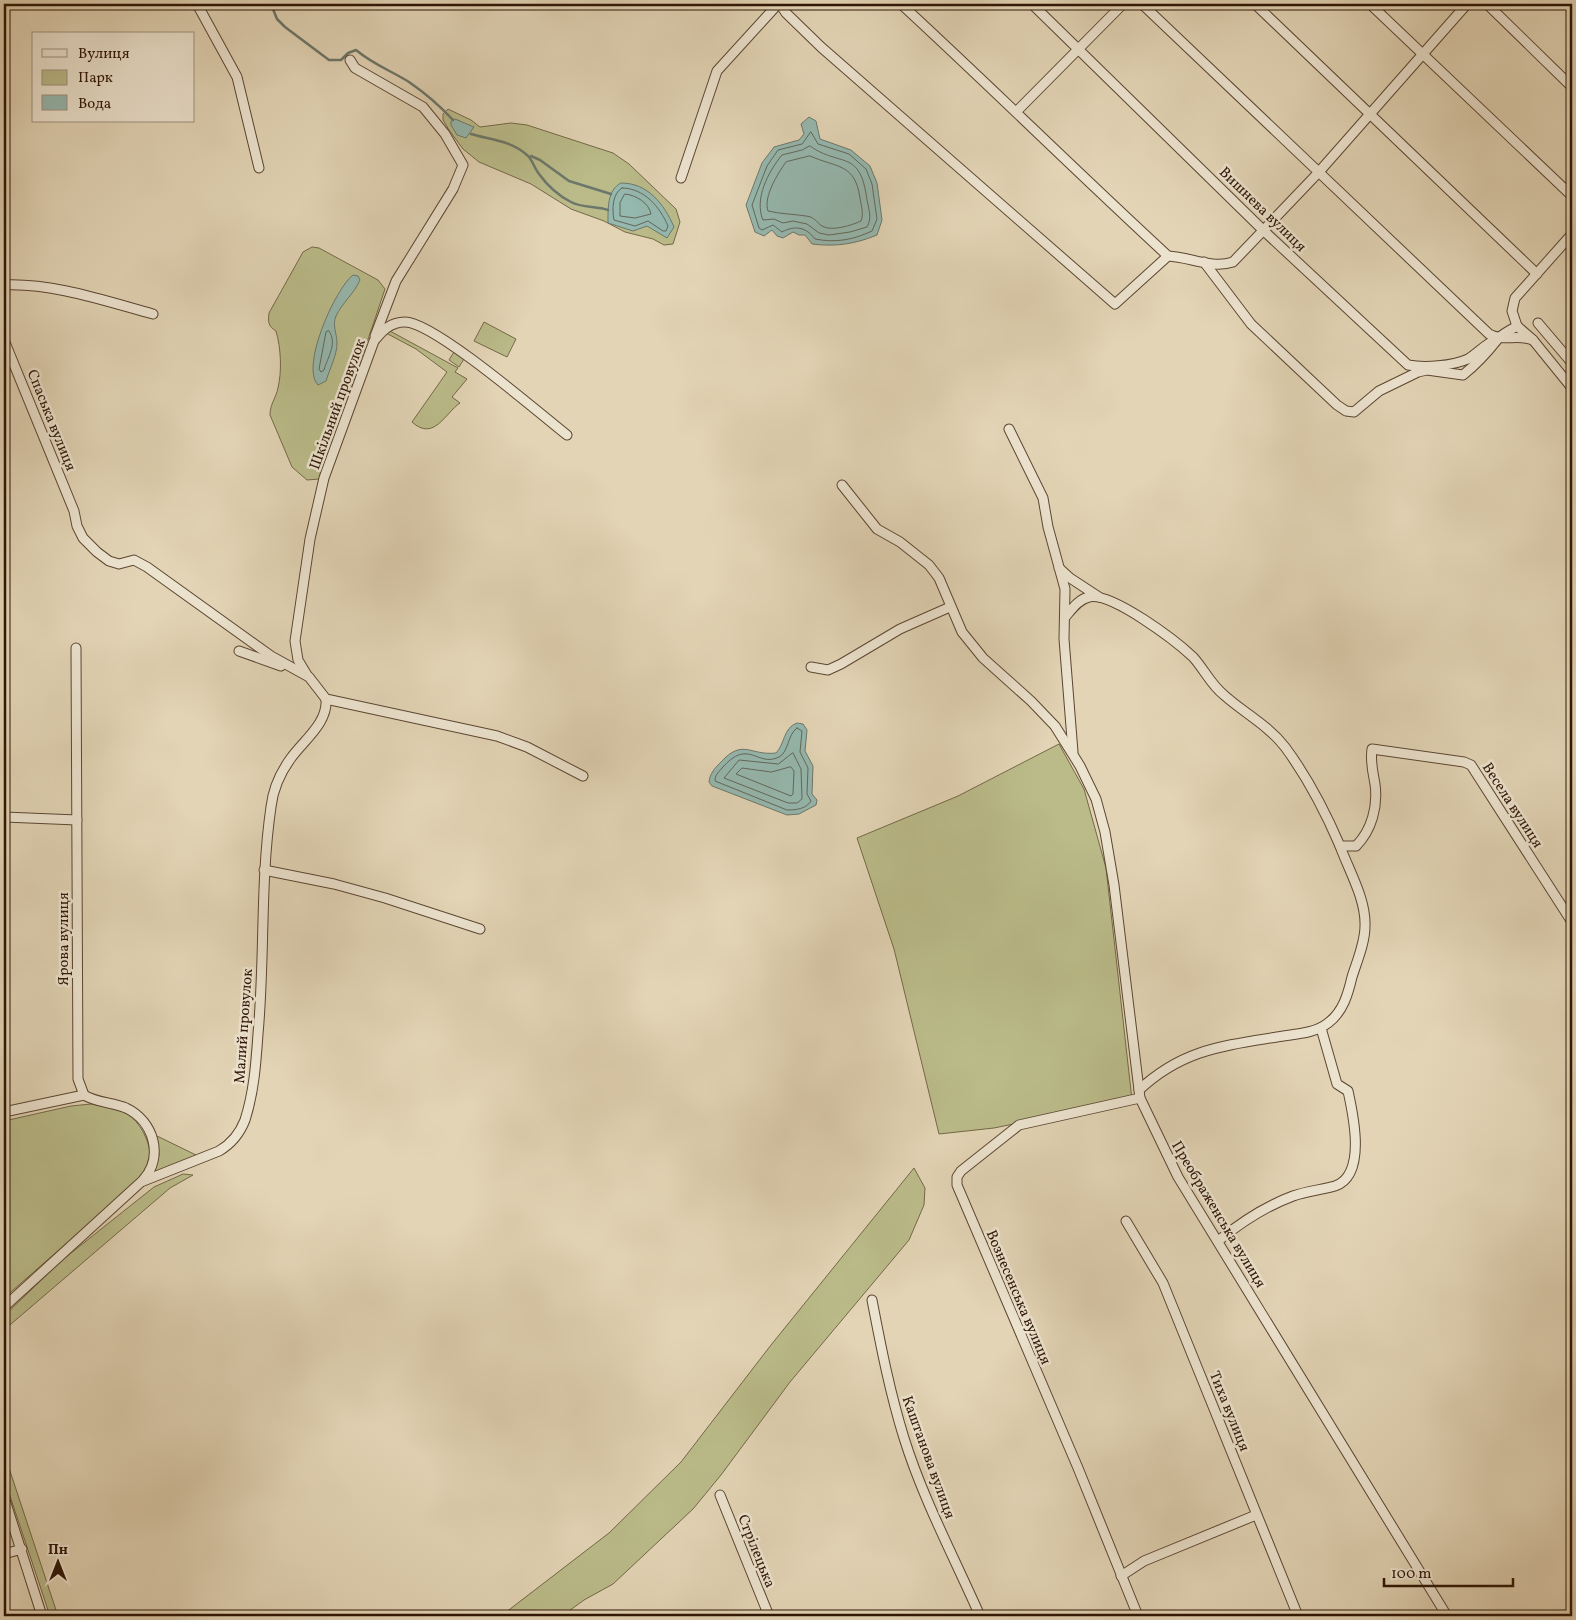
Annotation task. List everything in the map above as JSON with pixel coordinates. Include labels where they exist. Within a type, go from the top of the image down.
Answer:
[{"type":"street","points":[[197,4],[237,77],[259,168]]},
{"type":"street","points":[[681,178],[717,71],[779,4],[786,14],[821,47],[1115,304],[1168,256]]},
{"type":"street","points":[[901,4],[1017,111],[1090,184],[1168,256],[1225,265],[1234,262],[1318,173],[1467,4]]},
{"type":"street","name":"Вишнева вулиця","points":[[1032,4],[1264,230],[1408,365],[1418,367],[1456,363],[1469,358],[1482,346],[1498,339]]},
{"type":"street","points":[[1017,111],[1123,4]]},
{"type":"street","points":[[1142,4],[1489,334],[1498,339],[1526,338],[1533,340]]},
{"type":"street","points":[[1255,4],[1537,274]]},
{"type":"street","points":[[1370,4],[1572,196]]},
{"type":"street","points":[[1487,4],[1572,87]]},
{"type":"street","points":[[350,60],[355,68],[423,108],[446,134],[461,158],[463,165],[453,189],[400,274],[374,341]]},
{"type":"street","points":[[1572,234],[1515,298],[1512,310],[1517,326],[1533,340],[1572,388]]},
{"type":"street","points":[[1204,262],[1251,324],[1346,411],[1354,412],[1379,391],[1418,372],[1427,370],[1463,375],[1480,361],[1498,339],[1517,326]]},
{"type":"street","points":[[4,285],[65,292],[152,314]]},
{"type":"street","name":"Шкільний провулок","points":[[326,698],[298,660],[295,641],[310,539],[324,478],[374,341],[390,326],[407,322],[415,324],[461,351],[567,435]]},
{"type":"street","points":[[1538,323],[1572,364]]},
{"type":"street","name":"Спаська вулиця","points":[[4,340],[74,510]]},
{"type":"street","name":"Преображенська вулиця","points":[[1009,429],[1043,498],[1048,527],[1065,589],[1066,616],[1064,639],[1074,754]]},
{"type":"street","name":"Преображенська вулиця","points":[[842,485],[877,529],[900,542],[929,565],[939,578],[962,632],[982,658],[1055,726],[1074,754],[1096,799],[1105,832],[1114,885],[1139,1094],[1178,1178],[1448,1616]]},
{"type":"street","name":"Шкільний провулок","points":[[74,510],[77,526],[83,538],[109,562],[119,564],[134,560],[147,567],[270,656],[309,677]]},
{"type":"street","points":[[1059,568],[1070,578],[1100,597],[1115,603],[1183,648],[1194,659],[1213,685],[1264,726],[1283,745],[1309,782],[1340,846],[1356,887],[1366,925],[1348,993],[1340,1010],[1321,1028],[1303,1033],[1231,1044],[1183,1058],[1165,1067],[1139,1094]]},
{"type":"street","points":[[1066,616],[1079,602],[1088,597],[1100,597]]},
{"type":"street","points":[[811,666],[828,670],[900,629],[950,607]]},
{"type":"street","name":"Ярова вулиця","points":[[76,648],[77,1069],[80,1088],[84,1095]]},
{"type":"street","points":[[240,651],[309,677]]},
{"type":"street","points":[[326,698],[496,736],[527,747],[583,776]]},
{"type":"street","name":"Малий провулок","points":[[4,1307],[141,1182],[168,1169],[219,1151],[235,1138],[245,1120],[256,1066],[259,1031],[264,870],[271,806],[276,784],[291,758],[322,720],[327,709],[326,698]]},
{"type":"street","name":"Весела вулиця","points":[[1340,846],[1356,846],[1363,839],[1373,816],[1376,805],[1370,760],[1372,749],[1464,762],[1471,765],[1572,922]]},
{"type":"street","points":[[4,817],[77,820]]},
{"type":"street","points":[[264,870],[334,884],[385,898],[480,929]]},
{"type":"street","points":[[1218,1241],[1265,1209],[1293,1196],[1335,1186],[1344,1180],[1350,1169],[1355,1152],[1353,1116],[1348,1090],[1337,1084],[1321,1028]]},
{"type":"street","name":"Вознесенська вулиця","points":[[1138,1616],[1074,1459],[957,1185],[957,1177],[961,1170],[1019,1125],[1139,1094]]},
{"type":"street","points":[[4,1112],[84,1095],[125,1108],[134,1113],[148,1128],[156,1151],[150,1171],[141,1182]]},
{"type":"street","name":"Тиха вулиця","points":[[1126,1222],[1163,1283],[1298,1616]]},
{"type":"street","name":"Каштанова вулиця","points":[[872,1300],[890,1389],[904,1439],[940,1528],[980,1616]]},
{"type":"street","name":"Стрілецька","points":[[720,1495],[769,1616]]},
{"type":"street","points":[[4,1496],[42,1616]]},
{"type":"street","points":[[1121,1576],[1144,1561],[1256,1514]]},
{"type":"street","points":[[4,1554],[22,1549]]},
{"type":"green space","points":[[448,109],[471,120],[480,127],[511,123],[527,125],[613,153],[629,164],[676,209],[680,222],[673,244],[664,245],[653,239],[625,232],[604,221],[571,209],[531,184],[479,162],[463,149],[443,120],[443,114]]},
{"type":"green space","points":[[312,247],[319,248],[378,280],[385,289],[327,461],[319,479],[307,480],[292,467],[270,415],[279,381],[280,360],[276,331],[269,324],[269,313],[303,252]]},
{"type":"green space","points":[[484,322],[516,339],[507,357],[474,341]]},
{"type":"green space","points":[[390,331],[458,368],[455,372],[467,379],[452,397],[460,403],[439,424],[433,427],[427,429],[412,422],[447,372],[416,349],[386,333]]},
{"type":"green space","points":[[454,352],[464,359],[459,367],[449,360]]},
{"type":"green space","points":[[1059,744],[1084,789],[1106,868],[1132,1100],[994,1128],[939,1134],[894,949],[857,838],[958,796]]},
{"type":"green space","points":[[91,1104],[122,1111],[136,1121],[147,1140],[150,1154],[149,1164],[132,1186],[4,1298],[4,1121],[71,1106]]},
{"type":"green space","points":[[155,1135],[198,1156],[155,1172],[159,1154]]},
{"type":"green space","points":[[914,1168],[925,1188],[924,1205],[909,1240],[790,1382],[721,1475],[693,1509],[613,1584],[584,1600],[562,1616],[501,1616],[609,1533],[681,1462],[771,1345]]},
{"type":"green space","points":[[183,1174],[193,1175],[170,1188],[4,1330],[4,1316],[61,1261],[154,1187]]},
{"type":"green space","points":[[4,1453],[58,1616],[50,1616],[4,1478]]},
{"type":"water","points":[[809,117],[816,121],[820,139],[851,150],[870,166],[877,183],[882,220],[877,235],[853,243],[829,245],[812,244],[805,235],[793,232],[783,238],[777,236],[772,230],[764,236],[755,232],[746,205],[762,163],[774,147],[799,140],[804,134],[801,124]]},
{"type":"water","points":[[455,119],[474,127],[466,138],[457,135],[451,125],[451,121]]},
{"type":"water","points":[[621,183],[631,184],[647,191],[660,203],[674,227],[667,238],[647,226],[633,231],[608,223],[608,206],[611,195],[616,186]]},
{"type":"water","points":[[353,275],[358,276],[360,280],[336,316],[334,323],[337,343],[336,352],[326,381],[318,385],[314,376],[313,362],[316,346],[329,311],[337,296]]},
{"type":"water","points":[[797,723],[803,724],[807,730],[805,751],[813,766],[812,794],[817,800],[816,805],[799,814],[787,815],[712,786],[709,782],[710,776],[715,769],[735,751],[741,749],[776,753],[789,729]]},
{"type":"waterway","points":[[271,4],[277,19],[285,27],[329,60],[341,60],[348,53],[356,50],[369,60],[415,86],[453,120]]},
{"type":"waterway","points":[[471,134],[507,143],[521,150],[529,157],[537,172],[546,182],[567,200],[575,204],[608,210]]},
{"type":"waterway","points":[[531,156],[540,160],[569,181],[611,194]]}]
